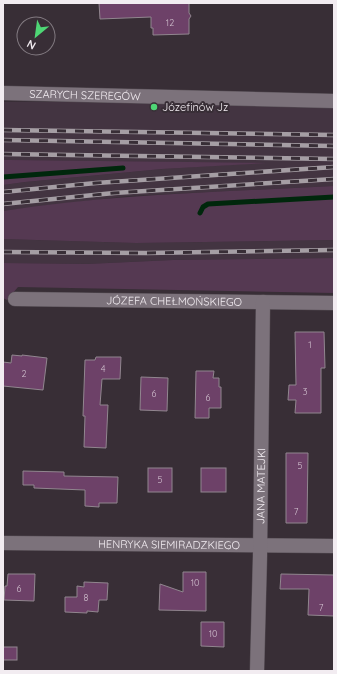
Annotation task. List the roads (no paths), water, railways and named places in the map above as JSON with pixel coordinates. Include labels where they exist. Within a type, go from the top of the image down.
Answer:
[{"type":"street","name":"SZARYCH SZEREGÓW","points":[[5,92],[334,101]]},
{"type":"street","name":"JÓZEFA CHEŁMOŃSKIEGO","points":[[15,299],[334,303]]},
{"type":"street","name":"JANA MATEJKI","points":[[257,671],[263,302]]},
{"type":"street","name":"HENRYKA SIEMIRADZKIEGO","points":[[3,543],[334,546]]},
{"type":"waterway","points":[[3,177],[123,168]]},
{"type":"waterway","points":[[200,213],[203,207],[208,204],[334,197]]},
{"type":"railway","points":[[3,130],[334,135]]},
{"type":"railway","points":[[3,140],[334,146]]},
{"type":"railway","points":[[3,154],[334,159]]},
{"type":"railway","points":[[3,192],[96,183],[334,167]]},
{"type":"railway","points":[[3,204],[114,193],[334,179]]},
{"type":"railway","points":[[3,252],[146,253],[334,250]]},
{"type":"place","name":"Józefinów Jz","points":[[154,107]]}]
